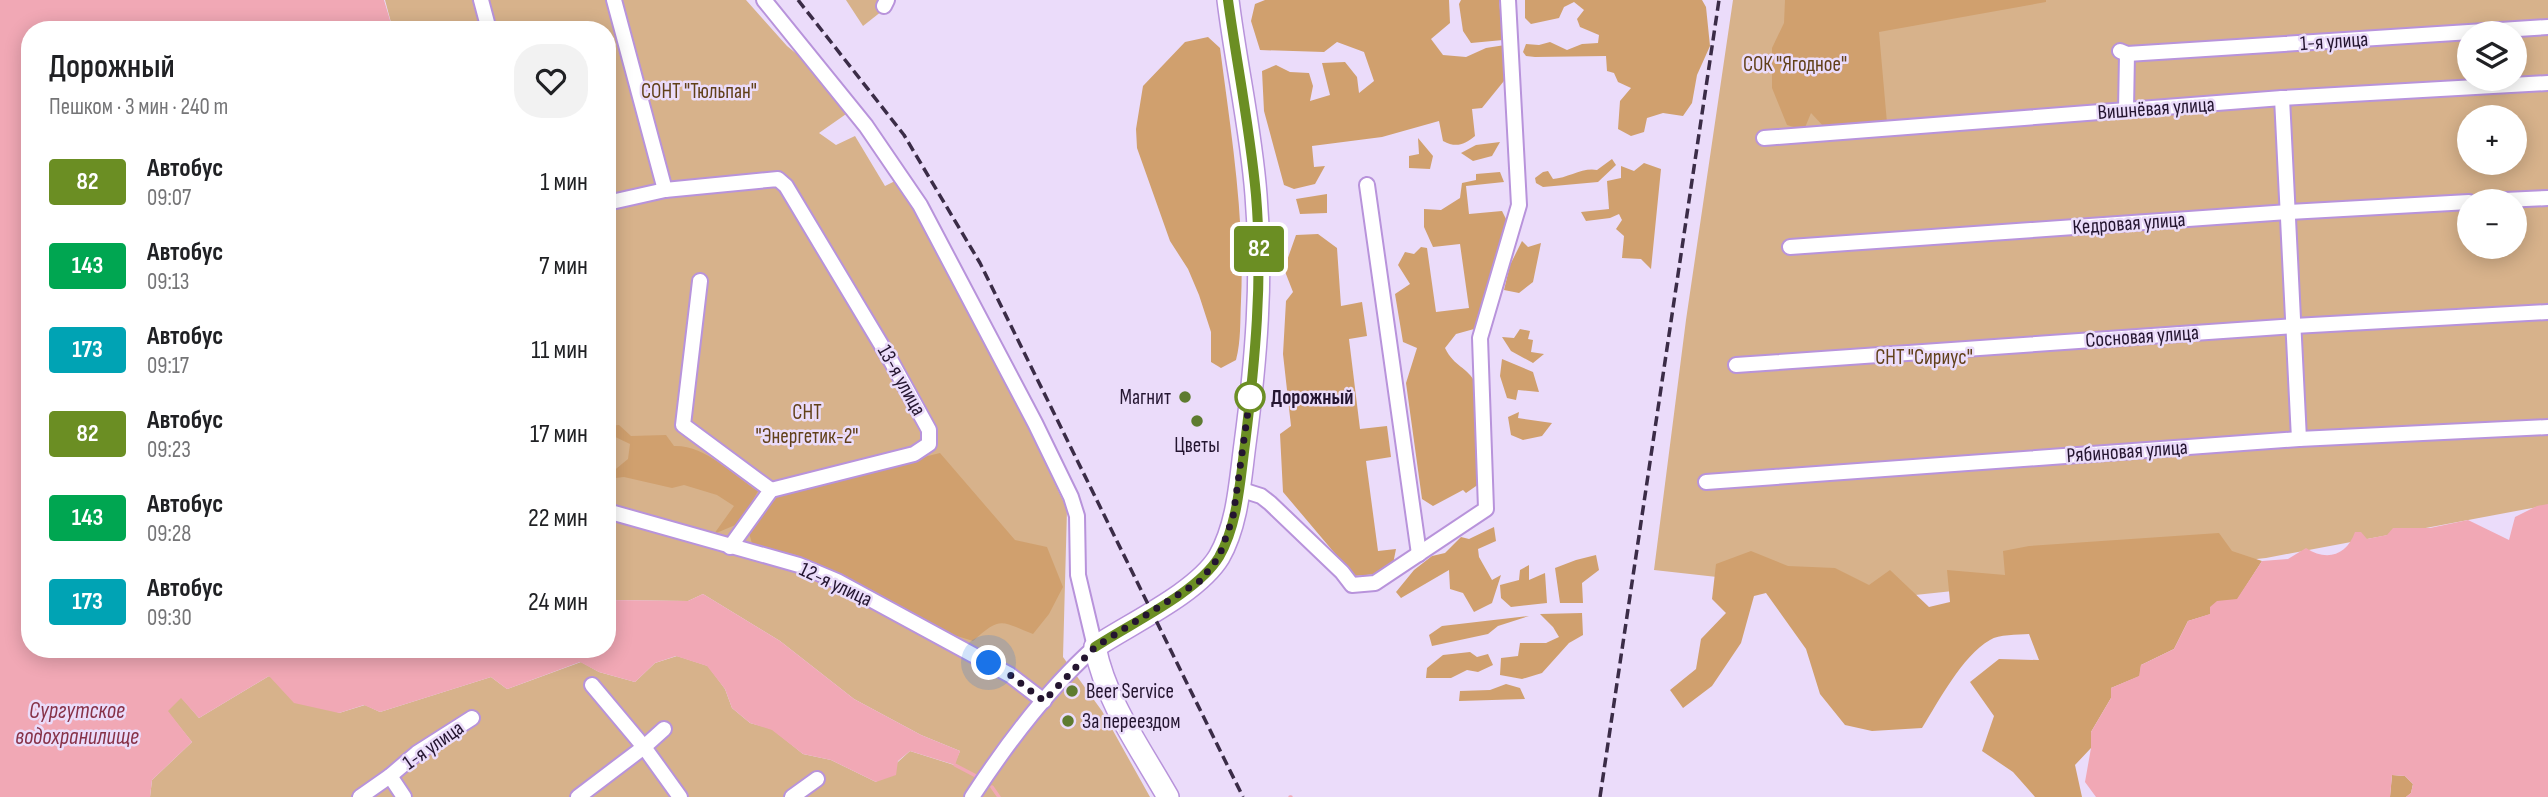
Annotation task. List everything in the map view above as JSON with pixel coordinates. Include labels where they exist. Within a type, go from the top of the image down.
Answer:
[{"type":"street","points":[[481,0],[487,21]]},
{"type":"street","points":[[614,0],[665,190],[616,201]]},
{"type":"street","points":[[764,0],[866,126],[920,205],[1035,424],[1071,497],[1077,516],[1078,575],[1102,675],[1111,697],[1168,797]]},
{"type":"street","points":[[972,797],[1044,701],[1095,647],[1190,588],[1206,574],[1219,557],[1227,538],[1239,489],[1254,356],[1259,248],[1248,127],[1228,0]]},
{"type":"street","points":[[1239,489],[1261,496],[1342,572],[1352,585],[1376,583],[1486,509],[1480,338],[1519,205],[1508,0]]},
{"type":"street","name":"1-я улица","points":[[2126,110],[2123,53],[2548,27]]},
{"type":"street","name":"Вишнёвая улица","points":[[1764,138],[2282,98],[2548,83]]},
{"type":"street","points":[[2282,98],[2299,439]]},
{"type":"street","name":"13-я улица","points":[[665,190],[778,179],[786,186],[891,361],[929,430],[929,444],[914,454],[771,490]]},
{"type":"street","points":[[1367,185],[1419,554]]},
{"type":"street","points":[[2527,199],[2548,198]]},
{"type":"street","name":"Кедровая улица","points":[[1790,247],[2457,203]]},
{"type":"street","points":[[700,281],[683,425],[771,490],[730,547]]},
{"type":"street","name":"Сосновая улица","points":[[1736,365],[2294,326],[2548,312]]},
{"type":"street","name":"Рябиновая улица","points":[[1706,482],[2299,439],[2548,427]]},
{"type":"street","name":"12-я улица","points":[[616,513],[799,565],[837,581],[1010,675],[1044,701]]},
{"type":"street","points":[[592,685],[645,747],[680,797]]},
{"type":"street","name":"1-я улица","points":[[360,797],[416,753],[472,718]]},
{"type":"street","points":[[578,797],[645,747],[664,729]]},
{"type":"street","points":[[390,776],[404,797]]},
{"type":"street","points":[[792,797],[817,779]]},
{"type":"green space","name":"СHТ \"Энергетик-2\"","points":[[385,0],[746,0],[849,112],[819,133],[836,145],[855,136],[885,186],[899,179],[1006,380],[1067,509],[1063,657],[1102,711],[1150,797],[150,797],[152,780],[192,742],[167,711],[181,697],[199,718],[269,676],[339,713],[365,705],[380,712],[491,677],[507,689],[581,662],[599,672],[635,682],[655,663],[677,656],[708,666],[725,689],[732,708],[750,723],[772,729],[803,754],[831,760],[876,782],[910,751],[954,765],[960,751],[921,735],[854,699],[780,641],[703,594],[688,601],[616,600],[616,21],[391,21]]},
{"type":"green space","points":[[846,0],[896,0],[863,26]]},
{"type":"green space","points":[[1265,0],[1449,0],[1450,23],[1431,39],[1443,55],[1466,57],[1486,48],[1505,45],[1508,76],[1482,108],[1472,109],[1475,136],[1467,142],[1456,145],[1443,141],[1439,121],[1382,137],[1312,146],[1314,167],[1325,166],[1315,184],[1294,189],[1284,185],[1264,111],[1262,71],[1276,65],[1290,72],[1309,73],[1313,86],[1310,101],[1330,95],[1322,63],[1345,62],[1357,77],[1359,93],[1374,81],[1364,52],[1337,42],[1324,52],[1260,50],[1251,21],[1255,4]]},
{"type":"green space","points":[[1461,0],[1499,0],[1503,40],[1471,43],[1463,31],[1459,4]]},
{"type":"green space","points":[[1525,0],[1702,0],[1706,7],[1710,46],[1697,75],[1692,103],[1683,116],[1663,113],[1647,118],[1644,132],[1631,136],[1618,129],[1620,101],[1631,88],[1618,82],[1614,73],[1607,71],[1606,56],[1535,57],[1526,56],[1523,52],[1526,44],[1550,42],[1567,50],[1582,44],[1598,43],[1599,35],[1580,27],[1577,19],[1584,10],[1574,2],[1564,7],[1559,18],[1531,24],[1525,18]]},
{"type":"green space","name":"СНТ \"Сириус\"","points":[[1733,0],[2548,0],[2548,505],[2266,558],[1896,597],[1654,570],[1686,320]]},
{"type":"green space","name":"СОК \"Ягодное\"","points":[[1785,0],[2046,2],[1879,32],[1887,123],[1826,129],[1811,113],[1804,130],[1787,125],[1772,88],[1772,48],[1784,23]]},
{"type":"green space","points":[[1208,37],[1220,48],[1241,238],[1239,346],[1236,360],[1221,368],[1211,362],[1211,332],[1188,269],[1170,241],[1137,148],[1136,129],[1143,86],[1185,42]]},
{"type":"green space","points":[[1418,138],[1433,156],[1430,169],[1409,168],[1409,156],[1419,154]]},
{"type":"green space","points":[[1500,142],[1492,156],[1473,161],[1461,153],[1476,145]]},
{"type":"green space","points":[[1612,159],[1616,165],[1598,182],[1543,187],[1536,183],[1535,178],[1543,172],[1548,171],[1553,179],[1559,178],[1586,170],[1597,170]]},
{"type":"green space","points":[[1644,163],[1661,169],[1651,269],[1641,259],[1622,258],[1624,236],[1616,229],[1622,220],[1619,214],[1586,221],[1581,212],[1609,209],[1607,181],[1621,178],[1621,166],[1634,171]]},
{"type":"green space","points":[[1500,172],[1504,182],[1466,186],[1469,214],[1502,211],[1510,227],[1487,287],[1486,313],[1474,329],[1456,334],[1445,348],[1452,359],[1469,373],[1478,391],[1479,484],[1466,493],[1463,490],[1433,506],[1422,499],[1406,383],[1417,348],[1403,342],[1395,294],[1410,284],[1398,265],[1405,252],[1414,254],[1421,247],[1427,248],[1436,312],[1469,308],[1460,244],[1433,247],[1424,227],[1424,209],[1441,210],[1460,198],[1462,183],[1476,180],[1476,174]]},
{"type":"green space","points":[[1327,194],[1327,213],[1300,214],[1296,199]]},
{"type":"green space","points":[[1318,234],[1337,248],[1341,306],[1362,302],[1367,336],[1349,339],[1360,429],[1387,426],[1391,457],[1366,461],[1378,551],[1396,549],[1393,564],[1378,574],[1354,576],[1283,492],[1280,434],[1291,426],[1283,354],[1286,301],[1293,292],[1284,269],[1296,235]]},
{"type":"green space","points":[[1522,241],[1528,247],[1541,243],[1533,282],[1519,293],[1504,290],[1510,265]]},
{"type":"green space","points":[[1520,329],[1530,331],[1528,339],[1533,340],[1531,352],[1544,354],[1533,363],[1511,351],[1502,337],[1514,338]]},
{"type":"green space","points":[[1502,359],[1533,372],[1539,392],[1518,390],[1516,400],[1507,398],[1500,376]]},
{"type":"green space","points":[[1519,412],[1518,418],[1552,423],[1542,436],[1523,440],[1511,435],[1508,417]]},
{"type":"green space","points":[[616,425],[631,436],[666,435],[674,446],[697,450],[758,491],[740,523],[714,534],[734,506],[717,495],[684,485],[672,488],[624,477],[616,478],[616,469],[628,459],[630,444],[616,437]]},
{"type":"green space","points":[[940,453],[1015,540],[1047,547],[1063,587],[1049,614],[1033,634],[1001,623],[973,641],[938,630],[832,570],[793,554],[753,547],[749,533],[779,493]]},
{"type":"green space","points":[[1494,527],[1496,541],[1478,549],[1479,557],[1492,580],[1501,575],[1492,603],[1474,612],[1463,593],[1450,589],[1449,570],[1401,598],[1396,592],[1414,570],[1432,556],[1445,553],[1461,537],[1469,539]]},
{"type":"green space","points":[[2219,533],[2232,551],[2262,561],[2237,600],[2211,614],[2188,621],[2174,649],[2141,665],[2140,676],[2111,688],[2111,698],[2091,732],[2091,748],[2075,765],[2082,797],[2035,797],[2013,772],[1982,751],[1994,716],[1970,682],[1999,659],[2039,660],[2029,634],[1998,637],[1980,647],[1952,680],[1922,728],[1872,731],[1845,725],[1820,694],[1806,649],[1766,593],[1754,596],[1741,643],[1712,686],[1683,708],[1670,690],[1696,669],[1701,639],[1726,613],[1712,599],[1716,564],[1751,551],[1788,566],[1835,568],[1869,585],[1890,570],[1929,607],[1950,602],[1947,570],[2005,575],[2003,551],[2029,546]]},
{"type":"green space","points":[[1596,555],[1599,570],[1582,583],[1583,603],[1560,603],[1555,568]]},
{"type":"green space","points":[[1529,565],[1529,580],[1545,573],[1547,603],[1511,607],[1501,598],[1500,585],[1519,580],[1520,570]]},
{"type":"green space","points":[[1582,613],[1583,635],[1569,643],[1542,673],[1522,679],[1500,675],[1501,658],[1518,656],[1520,643],[1546,643],[1559,637],[1540,614]]},
{"type":"green space","points":[[1529,616],[1498,626],[1488,634],[1432,646],[1429,635],[1442,626]]},
{"type":"green space","points":[[1470,652],[1477,657],[1488,654],[1493,665],[1478,672],[1467,670],[1451,678],[1426,678],[1427,668],[1443,655]]},
{"type":"green space","points":[[1506,684],[1520,688],[1525,699],[1459,701],[1460,691],[1490,690]]},
{"type":"green space","points":[[2392,775],[2405,776],[2413,784],[2411,793],[2406,797],[2390,797]]},
{"type":"water","name":"Сургутское водохранилище","points":[[0,0],[384,0],[390,21],[21,21],[21,658],[616,658],[616,600],[688,601],[703,594],[780,641],[854,699],[921,735],[960,751],[955,765],[910,751],[898,761],[896,775],[876,782],[831,760],[803,754],[772,730],[750,723],[732,708],[725,689],[707,666],[676,656],[655,663],[635,682],[599,672],[580,662],[507,689],[491,677],[380,712],[364,705],[339,713],[294,703],[269,676],[199,718],[181,698],[168,711],[192,742],[152,780],[150,797],[0,797]]},
{"type":"water","points":[[2548,504],[2548,797],[2406,797],[2411,793],[2413,784],[2405,776],[2392,775],[2390,797],[2096,797],[2085,782],[2091,732],[2111,698],[2111,688],[2139,676],[2141,665],[2174,649],[2188,621],[2210,614],[2210,607],[2217,601],[2237,599],[2262,561],[2288,559],[2306,548],[2321,555],[2335,554],[2347,546],[2355,532],[2361,532],[2367,539],[2387,535],[2393,528],[2430,528],[2468,520],[2509,540],[2515,517],[2537,506]]},
{"type":"waterway","points":[[955,765],[976,776]]},
{"type":"waterway","points":[[992,787],[999,797]]},
{"type":"railway","points":[[798,0],[904,135],[980,263],[1243,797]]},
{"type":"railway","points":[[1600,797],[1719,0]]},
{"type":"bus line","name":"82","points":[[1095,647],[1200,581],[1219,557],[1227,538],[1239,489],[1254,356],[1259,248],[1248,127],[1228,0]]},
{"type":"place","name":"Магнит","points":[[1185,397]]},
{"type":"place","name":"Дорожный","points":[[1250,397]]},
{"type":"place","name":"Цветы","points":[[1197,421]]},
{"type":"place","name":"Beer Service","points":[[1072,691]]},
{"type":"place","name":"За переездом","points":[[1068,721]]},
{"type":"route","points":[[989,663],[1044,701],[1095,647],[1200,581],[1219,557],[1233,517],[1250,397]]},
{"type":"park label","name":"СОНТ \"Тюльпан\"","points":[[699,91]]}]
